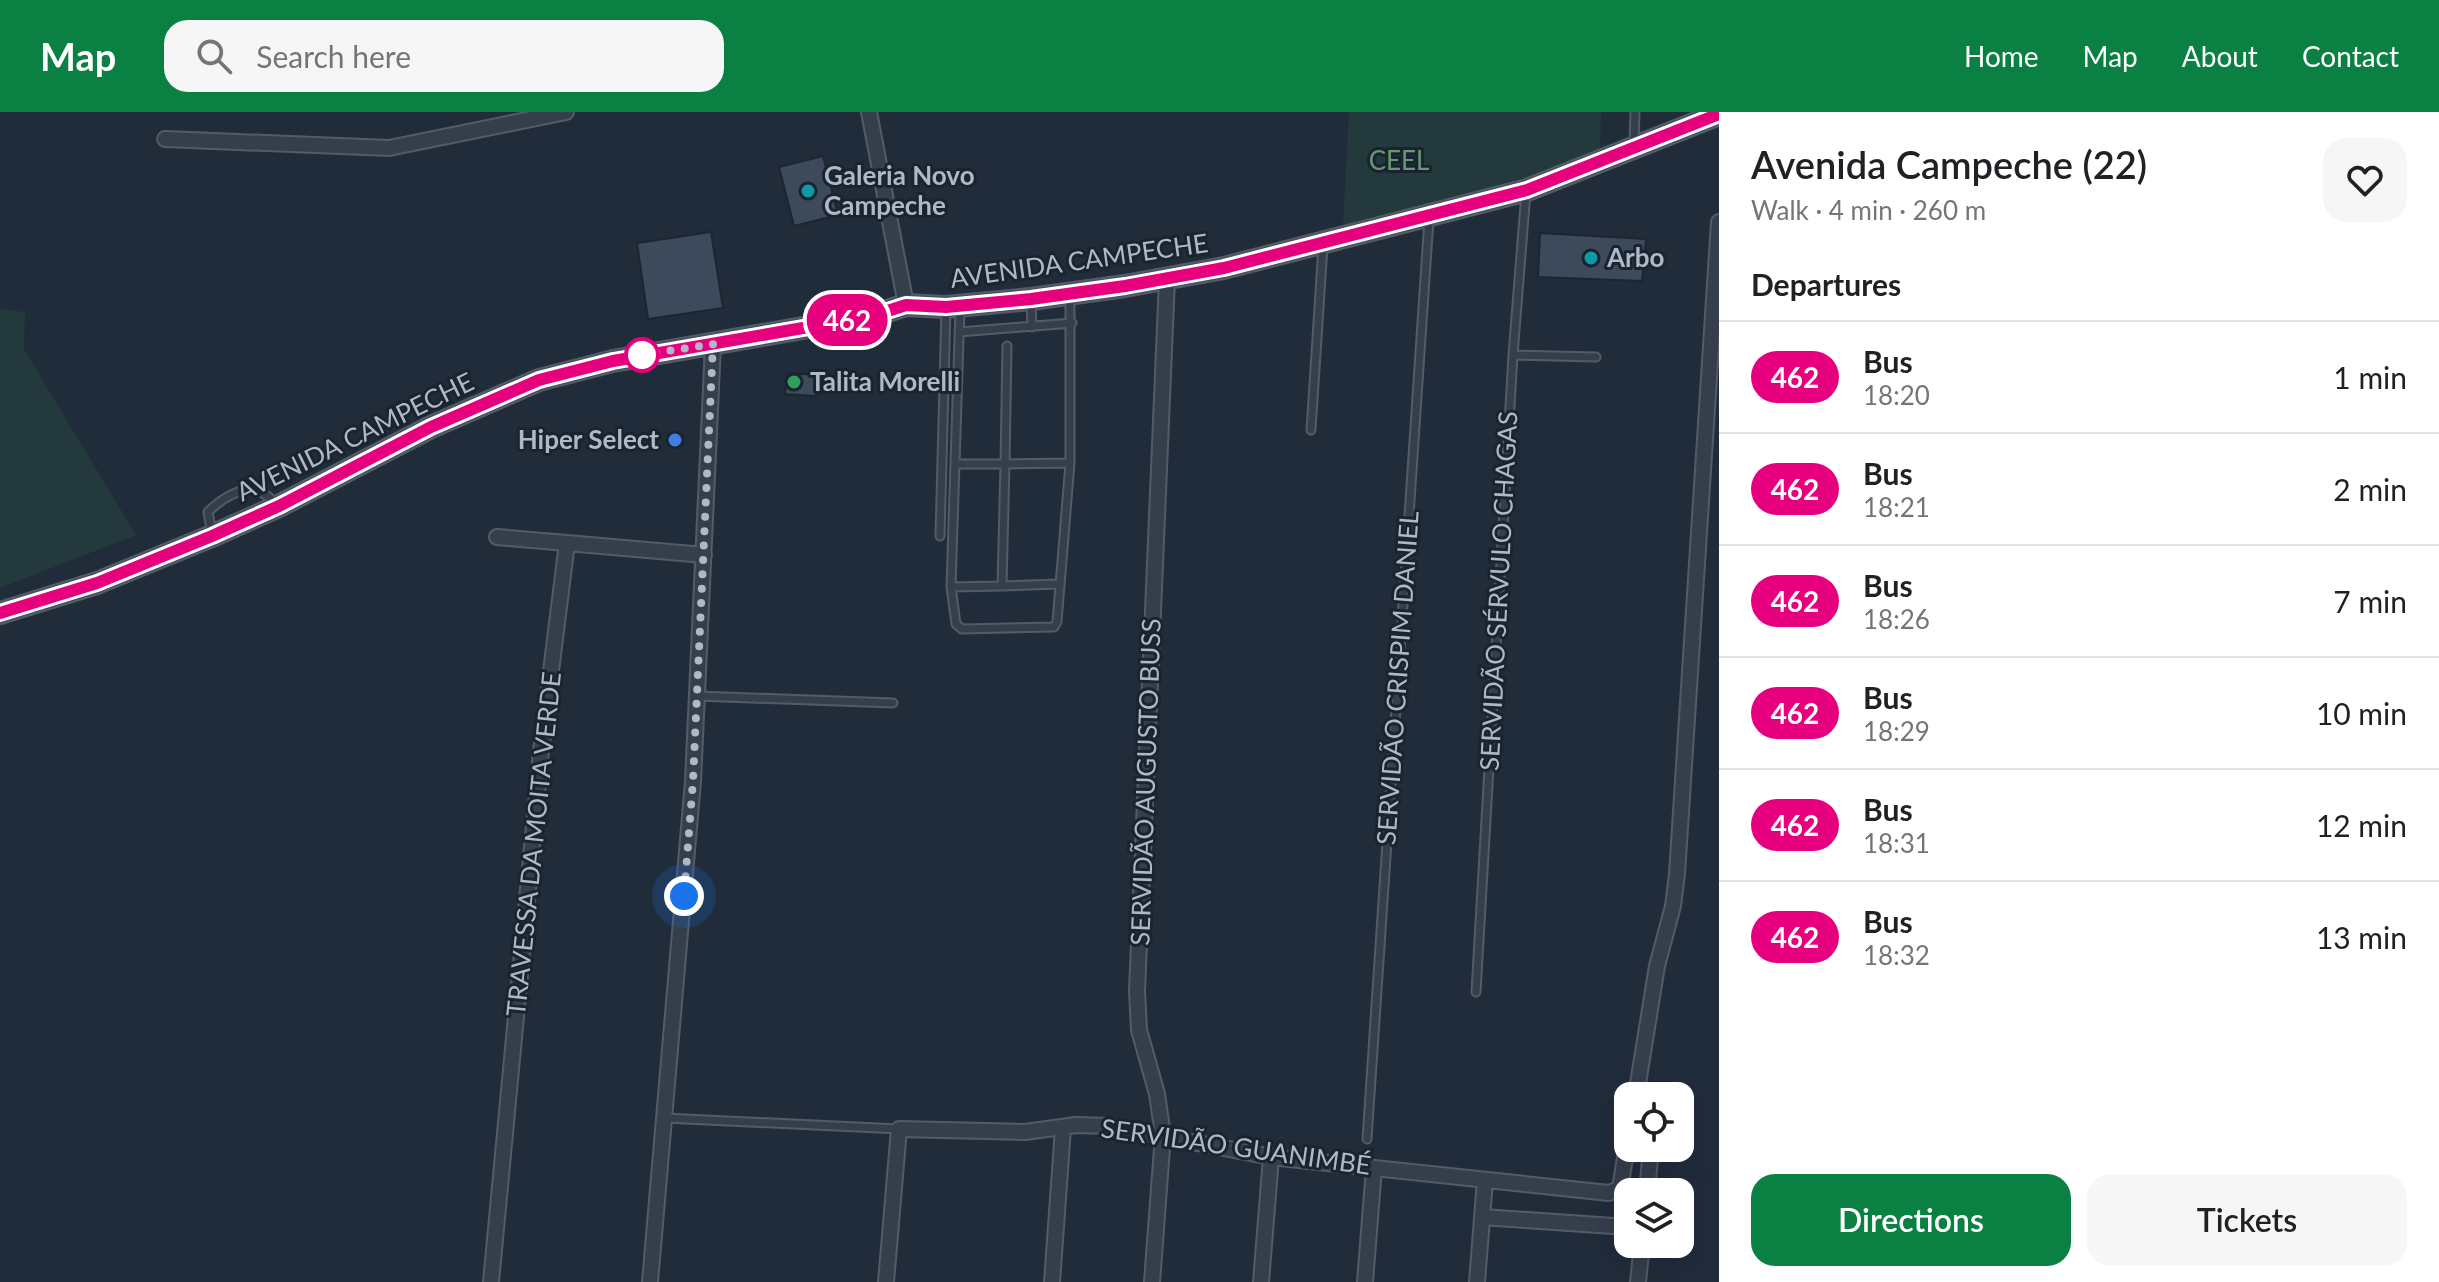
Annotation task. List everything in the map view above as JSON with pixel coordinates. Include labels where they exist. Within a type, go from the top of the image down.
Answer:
[{"type":"main road","name":"AVENIDA CAMPECHE","points":[[0,613],[97,583],[212,536],[516,388],[613,361],[872,316],[906,305],[953,307],[1070,294],[1167,279],[1323,244],[1527,190],[1719,114]]},
{"type":"street","points":[[165,139],[389,148],[566,112]]},
{"type":"street","points":[[869,112],[906,305]]},
{"type":"street","points":[[1638,1082],[1657,966],[1673,906],[1677,874],[1719,222]]},
{"type":"street","name":"SERVIDÃO AUGUSTO BUSS","points":[[1152,1282],[1163,1135],[1157,1094],[1139,1030],[1137,991],[1167,279]]},
{"type":"street","points":[[650,1282],[689,838],[713,344]]},
{"type":"street","points":[[497,537],[704,555]]},
{"type":"street","name":"TRAVESSA DA MOITA VERDE","points":[[491,1282],[541,751],[567,543]]},
{"type":"street","name":"SERVIDÃO GUANIMBÉ","points":[[899,1129],[1025,1132],[1108,1126],[1163,1135],[1237,1153],[1614,1192],[1621,1183],[1624,1162]]},
{"type":"street","points":[[1052,1282],[1063,1128]]},
{"type":"street","points":[[886,1282],[899,1129]]},
{"type":"street","points":[[1261,1282],[1271,1157]]},
{"type":"street","points":[[1365,1282],[1374,1168]]},
{"type":"street","points":[[1477,1282],[1485,1180]]},
{"type":"street","points":[[1482,1217],[1614,1226]]},
{"type":"street","points":[[1638,1282],[1641,1258]]},
{"type":"lane","points":[[1634,149],[1635,112]]},
{"type":"lane","name":"SERVIDÃO SÉRVULO CHAGAS","points":[[1476,992],[1513,355],[1527,190]]},
{"type":"lane","name":"SERVIDÃO CRISPIM DANIEL","points":[[1367,1139],[1429,217]]},
{"type":"lane","points":[[1311,430],[1323,244]]},
{"type":"lane","points":[[953,307],[959,332],[951,587],[956,624],[962,629],[1054,627],[1057,622],[1070,463],[1070,294]]},
{"type":"lane","points":[[1031,299],[1032,327]]},
{"type":"lane","points":[[940,536],[953,307]]},
{"type":"lane","points":[[959,332],[1072,323]]},
{"type":"lane","points":[[1002,586],[1007,346]]},
{"type":"lane","points":[[1513,355],[1596,357]]},
{"type":"lane","points":[[955,464],[1070,463]]},
{"type":"lane","points":[[212,536],[208,512],[217,503],[245,489],[259,491],[279,506]]},
{"type":"lane","points":[[951,587],[1059,584]]},
{"type":"lane","points":[[697,696],[893,703]]},
{"type":"lane","points":[[665,1118],[899,1129]]},
{"type":"green space","name":"CEEL","points":[[1349,112],[1601,112],[1600,153],[1489,190],[1343,226]]},
{"type":"green space","points":[[0,309],[25,312],[24,349],[136,535],[0,588]]},
{"type":"building","name":"Galeria Novo Campeche","points":[[823,156],[838,215],[794,226],[779,167]]},
{"type":"building","points":[[711,232],[723,308],[648,319],[637,243]]},
{"type":"building","name":"Arbo","points":[[1540,233],[1646,239],[1642,281],[1538,277]]},
{"type":"building","points":[[787,373],[818,375],[816,396],[785,394]]},
{"type":"bus line","name":"462","points":[[0,613],[97,583],[212,536],[279,506],[431,427],[539,380],[613,361],[872,316],[906,305],[946,307],[1031,299],[1224,268],[1527,190],[1719,114]]},
{"type":"place","name":"Galeria Novo Campeche","points":[[808,191]]},
{"type":"place","name":"Arbo","points":[[1591,258]]},
{"type":"place","name":"Talita Morelli","points":[[794,382]]},
{"type":"place","name":"Hiper Select","points":[[675,440]]},
{"type":"route","points":[[642,355],[713,344],[693,781],[684,896]]}]
